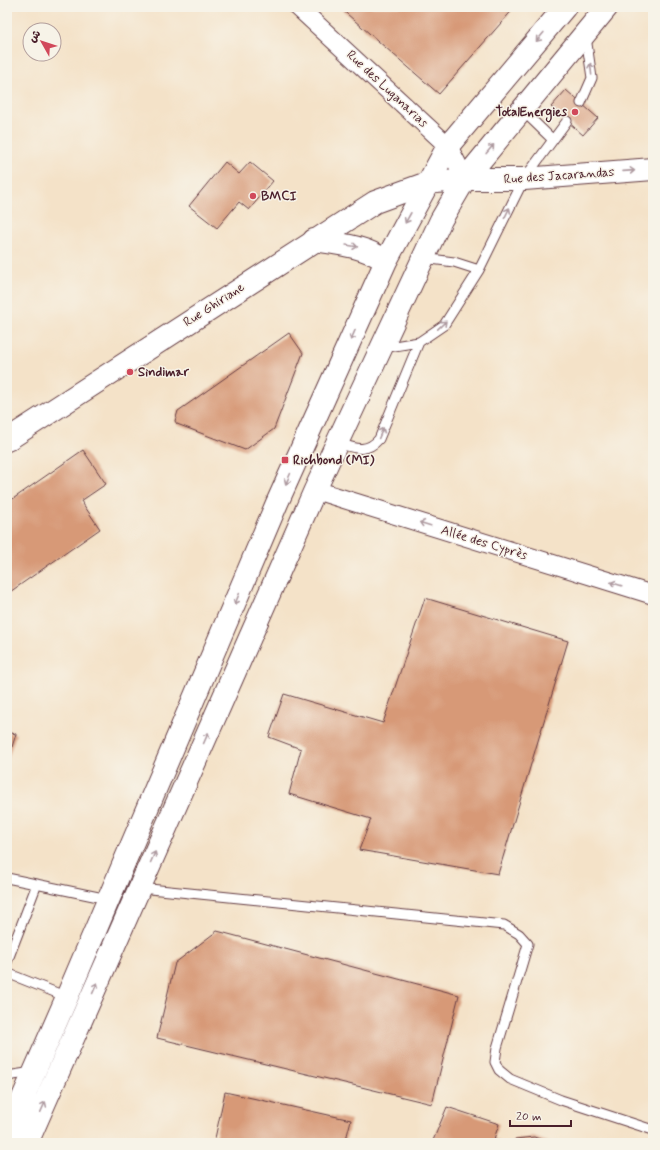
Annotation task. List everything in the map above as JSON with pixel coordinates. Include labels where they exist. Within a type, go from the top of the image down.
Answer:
[{"type":"main road","points":[[8,1125],[34,1072],[67,997],[277,503],[386,261],[448,146],[565,7]]},
{"type":"main road","points":[[27,1143],[315,490],[441,220],[465,179],[607,7]]},
{"type":"main road","name":"Rue des Jacarandas","points":[[427,184],[465,179],[524,179],[653,169]]},
{"type":"main road","name":"Rue Ghiriane","points":[[7,440],[314,240],[375,202],[427,184]]},
{"type":"main road","points":[[314,240],[359,247],[372,252],[386,261]]},
{"type":"street","name":"Rue des Luganarias","points":[[298,7],[448,146],[465,179]]},
{"type":"street","name":"Allée des Cyprès","points":[[315,490],[653,595]]},
{"type":"lane","points":[[582,103],[592,78],[585,34]]},
{"type":"lane","points":[[522,110],[553,140]]},
{"type":"lane","points":[[381,348],[419,342],[444,325],[479,270],[524,179],[567,121]]},
{"type":"lane","points":[[423,258],[454,262],[479,270]]},
{"type":"lane","points":[[337,443],[358,449],[372,447],[379,439],[419,342]]},
{"type":"lane","points":[[7,878],[108,899]]},
{"type":"lane","points":[[7,962],[37,884]]},
{"type":"lane","points":[[140,888],[504,925],[519,934],[528,944],[497,1048],[495,1062],[499,1070],[510,1079],[561,1100],[653,1130]]},
{"type":"lane","points":[[7,973],[67,997]]},
{"type":"lane","points":[[7,1076],[34,1072]]},
{"type":"building","points":[[339,7],[515,7],[439,94]]},
{"type":"building","name":"TotalEnergies","points":[[566,90],[598,118],[583,135],[551,107]]},
{"type":"building","points":[[225,162],[239,174],[250,162],[273,181],[249,210],[239,202],[217,228],[189,206]]},
{"type":"building","points":[[289,333],[303,353],[274,429],[245,450],[177,424],[175,421],[178,411]]},
{"type":"building","points":[[83,450],[106,484],[81,501],[100,529],[7,594],[7,503]]},
{"type":"building","points":[[425,598],[568,641],[498,874],[359,850],[371,819],[289,794],[301,749],[269,737],[284,694],[383,723]]},
{"type":"building","points":[[7,732],[16,734],[7,763]]},
{"type":"building","points":[[217,931],[459,995],[432,1104],[157,1038],[175,963]]},
{"type":"building","points":[[225,1092],[351,1120],[345,1143],[214,1143]]},
{"type":"building","points":[[447,1107],[499,1124],[494,1139],[502,1143],[432,1143]]},
{"type":"building","points":[[534,1137],[551,1143],[514,1143],[515,1139]]},
{"type":"place","name":"TotalEnergies","points":[[575,112]]},
{"type":"place","name":"BMCI","points":[[253,196]]},
{"type":"place","name":"Sindimar","points":[[130,372]]},
{"type":"place","name":"Richbond (MI)","points":[[285,460]]}]
